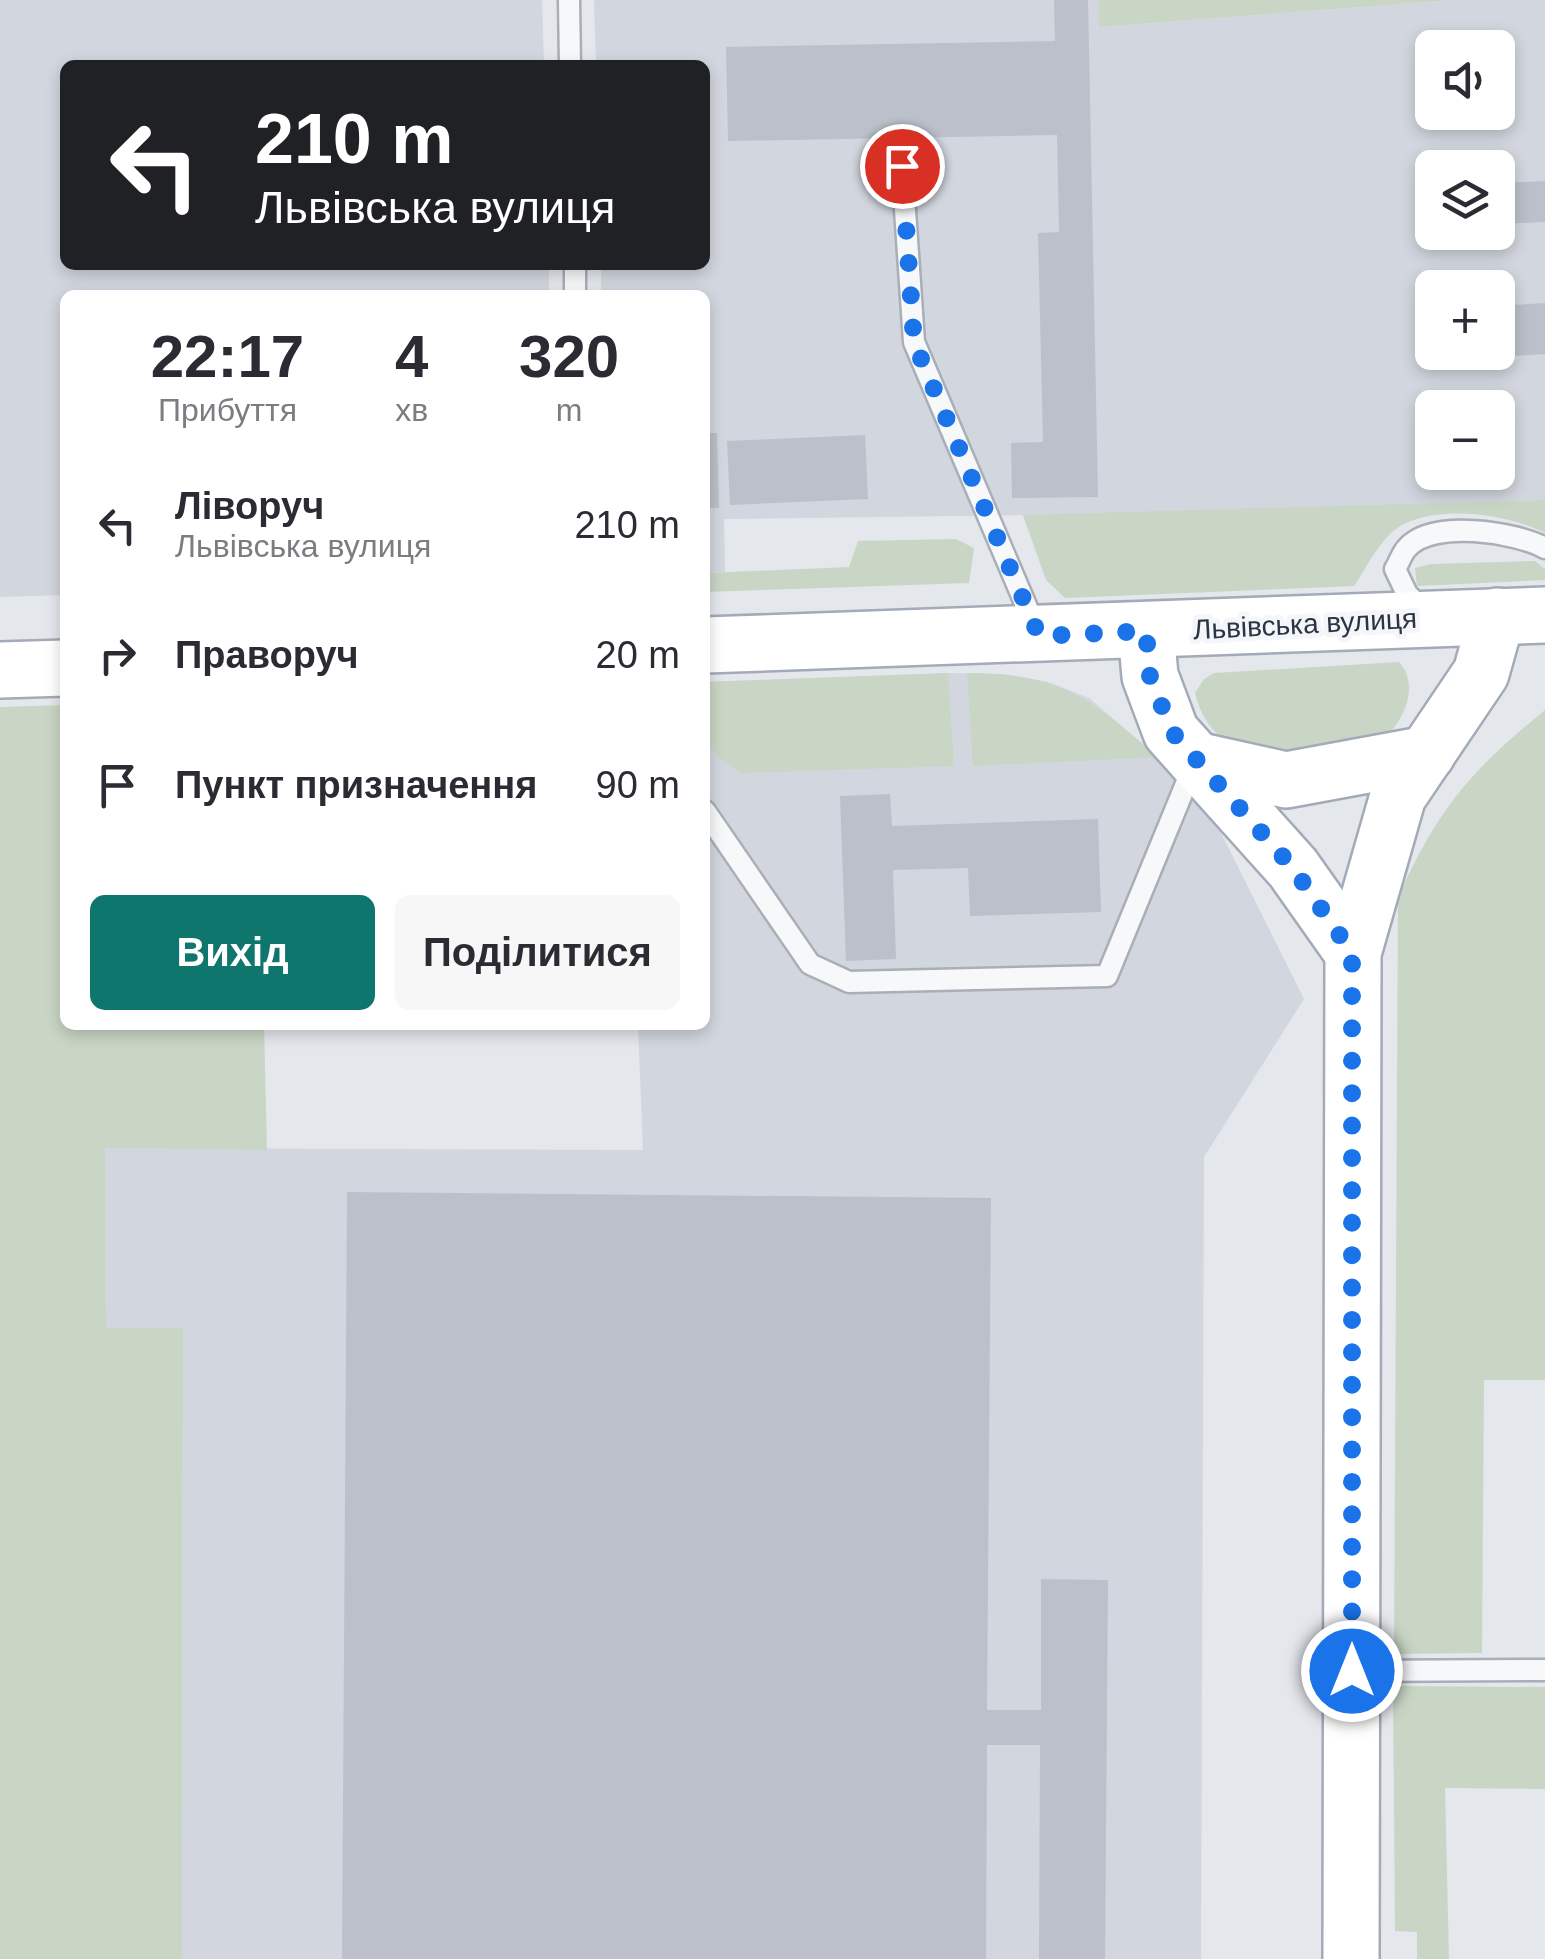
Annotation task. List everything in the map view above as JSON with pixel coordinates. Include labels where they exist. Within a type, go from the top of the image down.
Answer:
[{"type":"main road","name":"Львівська вулиця","points":[[710,645],[1521,616]]},
{"type":"main road","points":[[1351,1959],[1352,953],[1398,796],[1521,616]]},
{"type":"main road","points":[[1146,631],[1150,676],[1172,732],[1293,868],[1352,953]]},
{"type":"main road","points":[[0,670],[60,668]]},
{"type":"main road","points":[[1196,760],[1286,780],[1427,754]]},
{"type":"lane","points":[[569,0],[570,60]]},
{"type":"lane","points":[[902,166],[914,342],[1039,636]]},
{"type":"lane","points":[[1432,618],[1406,594],[1395,569],[1407,547],[1426,535],[1474,531],[1525,537],[1545,548]]},
{"type":"lane","points":[[710,819],[810,964],[849,982],[1107,976],[1196,760]]},
{"type":"lane","points":[[1352,1671],[1545,1670]]},
{"type":"shaded area","points":[[0,0],[542,0],[544,60],[60,60],[60,270],[549,270],[549,290],[60,290],[60,595],[0,597]]},
{"type":"shaded area","points":[[594,0],[1098,0],[1100,27],[1453,0],[1545,0],[1545,500],[1112,514],[724,519],[725,572],[710,573],[710,290],[601,290],[601,270],[710,270],[710,60],[596,60]]},
{"type":"shaded area","points":[[1004,674],[1048,682],[1089,698],[1158,757],[1213,817],[1304,999],[1204,1157],[1201,1959],[182,1959],[183,1329],[106,1328],[105,1148],[643,1150],[638,1030],[710,1030],[710,682]]},
{"type":"green space","points":[[1098,0],[1453,0],[1099,27]]},
{"type":"green space","points":[[1545,500],[1545,533],[1509,520],[1466,514],[1443,514],[1404,524],[1384,541],[1354,586],[1065,598],[1046,580],[1023,515]]},
{"type":"green space","points":[[956,539],[974,548],[969,583],[710,592],[710,573],[849,567],[858,541]]},
{"type":"green space","points":[[1535,561],[1545,569],[1545,580],[1417,586],[1415,568],[1431,564]]},
{"type":"green space","points":[[1399,662],[1409,685],[1404,711],[1389,734],[1367,750],[1356,752],[1280,753],[1243,748],[1214,731],[1195,693],[1204,679],[1214,673]]},
{"type":"green space","points":[[948,673],[954,766],[741,773],[710,745],[710,682]]},
{"type":"green space","points":[[967,673],[1028,678],[1073,693],[1158,757],[973,766]]},
{"type":"green space","points":[[60,705],[60,1030],[264,1030],[267,1150],[105,1148],[106,1328],[183,1328],[182,1959],[0,1959],[0,707]]},
{"type":"green space","points":[[1545,710],[1545,1380],[1484,1380],[1482,1653],[1394,1654],[1398,897],[1458,793]]},
{"type":"green space","points":[[1393,1686],[1545,1687],[1545,1789],[1445,1788],[1449,1959],[1417,1959],[1417,1932],[1395,1931]]},
{"type":"building","points":[[1054,0],[1088,0],[1098,497],[1012,498],[1011,443],[1043,442],[1038,233],[1059,232],[1057,135],[728,141],[726,47],[1055,41]]},
{"type":"building","points":[[1545,181],[1545,222],[1515,223],[1515,182]]},
{"type":"building","points":[[1545,303],[1545,354],[1515,356],[1515,305]]},
{"type":"building","points":[[710,433],[717,433],[719,508],[710,508]]},
{"type":"building","points":[[865,435],[868,499],[730,505],[727,441]]},
{"type":"building","points":[[890,794],[892,826],[1098,819],[1101,912],[970,916],[968,868],[893,870],[896,959],[846,961],[840,796]]},
{"type":"building","points":[[347,1192],[991,1198],[987,1710],[1041,1710],[1041,1579],[1108,1580],[1105,1959],[1039,1959],[1040,1745],[987,1745],[986,1959],[342,1959]]},
{"type":"route","points":[[902,166],[914,342],[1039,636],[1146,631],[1150,676],[1172,732],[1293,868],[1352,953],[1352,1671]]}]
